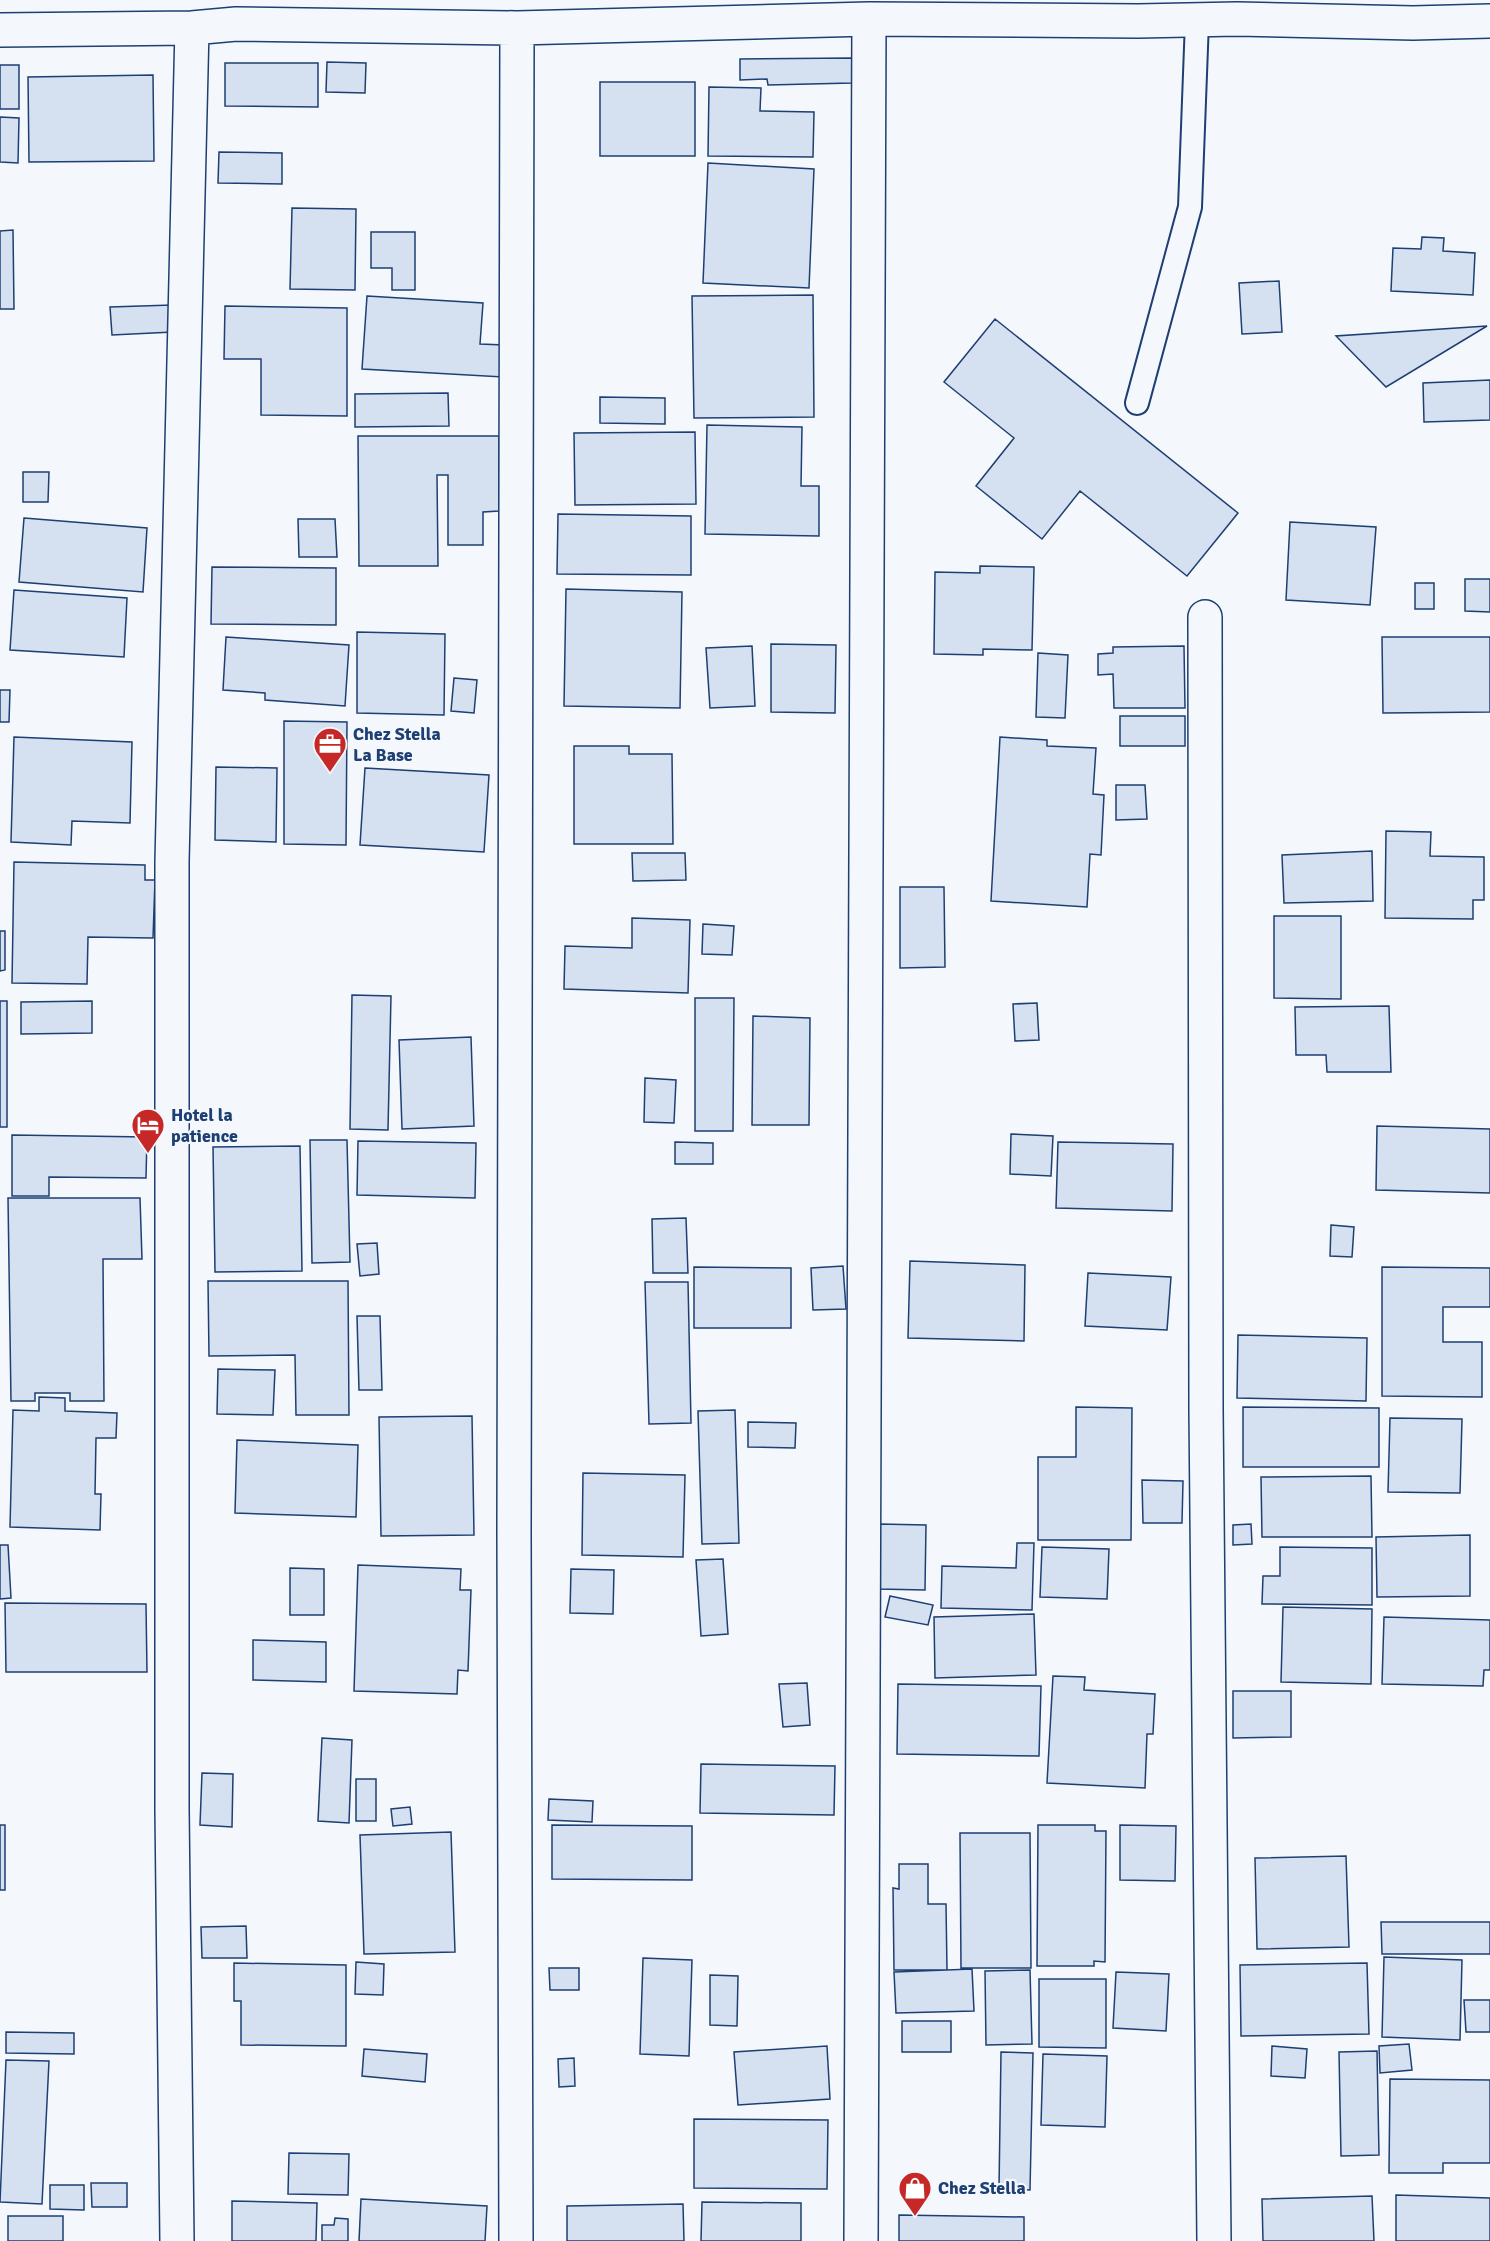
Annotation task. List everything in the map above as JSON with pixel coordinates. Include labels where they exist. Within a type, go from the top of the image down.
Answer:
[{"type":"street","points":[[0,30],[192,28],[235,12],[517,28],[578,13],[869,19],[1138,10],[1197,21],[1237,10],[1413,23],[1490,21]]},
{"type":"street","points":[[861,2241],[869,19]]},
{"type":"street","points":[[177,2241],[172,1809],[172,862],[192,28]]},
{"type":"street","points":[[516,2241],[514,1521],[517,28]]},
{"type":"street","points":[[1204,618],[1206,1409],[1214,2241]]},
{"type":"lane","points":[[1137,403],[1190,207],[1197,21]]},
{"type":"building","points":[[852,58],[852,83],[768,85],[767,79],[740,80],[740,59]]},
{"type":"building","points":[[327,62],[366,63],[365,93],[326,92]]},
{"type":"building","points":[[225,63],[318,63],[318,107],[225,106]]},
{"type":"building","points":[[0,65],[19,65],[19,109],[0,109]]},
{"type":"building","points":[[153,75],[154,161],[29,162],[28,77]]},
{"type":"building","points":[[600,82],[695,82],[695,156],[600,156]]},
{"type":"building","points":[[709,87],[761,88],[760,111],[814,112],[813,157],[708,156]]},
{"type":"building","points":[[0,117],[19,118],[18,163],[0,162]]},
{"type":"building","points":[[219,152],[282,153],[282,184],[218,183]]},
{"type":"building","points":[[708,163],[814,169],[809,288],[703,283]]},
{"type":"building","points":[[292,208],[356,209],[355,290],[290,289]]},
{"type":"building","points":[[13,230],[14,309],[0,309],[0,231]]},
{"type":"building","points":[[371,232],[415,232],[415,290],[392,290],[392,268],[371,268]]},
{"type":"building","points":[[1422,237],[1444,238],[1443,251],[1475,253],[1473,295],[1391,291],[1393,248],[1421,249]]},
{"type":"building","points":[[1279,281],[1282,332],[1242,334],[1239,283]]},
{"type":"building","points":[[813,295],[814,417],[694,418],[692,296]]},
{"type":"building","points":[[367,296],[483,303],[480,344],[504,345],[503,377],[362,369]]},
{"type":"building","points":[[172,305],[173,332],[112,335],[110,307]]},
{"type":"building","points":[[225,306],[347,308],[347,416],[261,415],[261,359],[224,359]]},
{"type":"building","points":[[995,319],[1238,513],[1187,576],[1080,491],[1042,539],[976,486],[1014,438],[944,382]]},
{"type":"building","points":[[1487,326],[1386,387],[1336,336]]},
{"type":"building","points":[[1490,380],[1490,420],[1424,422],[1423,383]]},
{"type":"building","points":[[448,393],[449,426],[355,427],[355,394]]},
{"type":"building","points":[[600,397],[665,398],[665,424],[600,423]]},
{"type":"building","points":[[707,425],[802,427],[801,486],[819,486],[819,536],[705,534]]},
{"type":"building","points":[[695,432],[696,504],[575,505],[574,433]]},
{"type":"building","points":[[358,436],[499,436],[499,511],[483,512],[483,545],[448,545],[448,475],[437,475],[438,566],[359,566]]},
{"type":"building","points":[[23,472],[49,472],[48,502],[23,502]]},
{"type":"building","points":[[558,514],[691,516],[691,575],[557,574]]},
{"type":"building","points":[[24,518],[147,528],[143,592],[19,582]]},
{"type":"building","points":[[298,519],[335,519],[337,557],[299,557]]},
{"type":"building","points":[[1290,522],[1376,527],[1370,605],[1286,600]]},
{"type":"building","points":[[980,566],[1034,567],[1032,650],[983,649],[983,655],[934,654],[935,572],[980,573]]},
{"type":"building","points":[[212,567],[336,568],[336,625],[211,624]]},
{"type":"building","points":[[1465,579],[1490,579],[1490,612],[1465,611]]},
{"type":"building","points":[[1415,583],[1434,583],[1434,609],[1415,609]]},
{"type":"building","points":[[566,589],[682,592],[680,708],[564,706]]},
{"type":"building","points":[[14,590],[127,598],[124,657],[10,650]]},
{"type":"building","points":[[357,632],[445,634],[444,715],[357,713]]},
{"type":"building","points":[[226,637],[349,645],[345,706],[265,700],[265,693],[223,690]]},
{"type":"building","points":[[1382,637],[1490,637],[1490,712],[1383,713]]},
{"type":"building","points":[[771,644],[836,645],[835,713],[771,712]]},
{"type":"building","points":[[752,646],[755,706],[710,708],[706,648]]},
{"type":"building","points":[[1184,646],[1185,708],[1114,708],[1113,674],[1098,675],[1098,654],[1113,653],[1113,647]]},
{"type":"building","points":[[1038,653],[1068,655],[1065,718],[1036,717]]},
{"type":"building","points":[[454,678],[477,680],[474,713],[451,711]]},
{"type":"building","points":[[0,690],[10,690],[9,722],[0,722]]},
{"type":"building","points":[[1120,716],[1185,716],[1185,746],[1120,746]]},
{"type":"building","points":[[284,721],[347,722],[346,845],[284,844]]},
{"type":"building","points":[[14,737],[132,742],[130,823],[72,821],[71,845],[11,842]]},
{"type":"building","points":[[1000,737],[1047,740],[1047,746],[1096,748],[1093,794],[1104,795],[1101,855],[1090,854],[1087,907],[991,901]]},
{"type":"building","points":[[574,746],[629,746],[629,754],[672,754],[673,844],[574,844]]},
{"type":"building","points":[[216,767],[277,768],[276,842],[215,840]]},
{"type":"building","points":[[365,768],[489,775],[484,852],[360,845]]},
{"type":"building","points":[[1116,785],[1145,785],[1147,819],[1116,820]]},
{"type":"building","points":[[1386,831],[1431,832],[1430,856],[1484,857],[1484,900],[1473,900],[1473,919],[1385,918]]},
{"type":"building","points":[[1372,851],[1373,901],[1284,903],[1282,855]]},
{"type":"building","points":[[632,853],[685,853],[686,880],[633,881]]},
{"type":"building","points":[[14,862],[145,865],[145,880],[155,880],[153,938],[88,937],[87,984],[12,983]]},
{"type":"building","points":[[900,887],[944,887],[945,967],[900,968]]},
{"type":"building","points":[[1274,916],[1341,916],[1341,999],[1274,998]]},
{"type":"building","points":[[632,918],[690,920],[688,993],[564,989],[565,946],[632,948]]},
{"type":"building","points":[[703,924],[734,926],[732,955],[702,954]]},
{"type":"building","points":[[0,931],[5,931],[5,970],[0,971]]},
{"type":"building","points":[[352,995],[391,996],[388,1130],[350,1129]]},
{"type":"building","points":[[695,998],[734,998],[733,1131],[695,1131]]},
{"type":"building","points":[[0,1001],[7,1001],[7,1127],[0,1127]]},
{"type":"building","points":[[92,1001],[92,1033],[21,1034],[21,1002]]},
{"type":"building","points":[[1037,1003],[1039,1040],[1015,1041],[1013,1004]]},
{"type":"building","points":[[1389,1006],[1391,1072],[1327,1072],[1326,1055],[1296,1055],[1295,1007]]},
{"type":"building","points":[[753,1016],[810,1018],[809,1125],[752,1125]]},
{"type":"building","points":[[471,1037],[474,1126],[402,1129],[399,1040]]},
{"type":"building","points":[[645,1078],[676,1080],[674,1123],[644,1122]]},
{"type":"building","points":[[1377,1126],[1490,1129],[1490,1193],[1376,1190]]},
{"type":"building","points":[[1011,1134],[1053,1136],[1051,1176],[1010,1174]]},
{"type":"building","points":[[12,1135],[147,1137],[146,1178],[49,1177],[49,1196],[12,1196]]},
{"type":"building","points":[[310,1140],[347,1140],[350,1262],[312,1263]]},
{"type":"building","points":[[358,1141],[476,1143],[475,1198],[357,1195]]},
{"type":"building","points":[[675,1142],[713,1143],[713,1164],[675,1164]]},
{"type":"building","points":[[1058,1142],[1173,1144],[1172,1211],[1056,1208]]},
{"type":"building","points":[[300,1146],[302,1271],[215,1272],[213,1147]]},
{"type":"building","points":[[8,1198],[140,1198],[142,1259],[103,1259],[104,1401],[70,1401],[70,1393],[35,1393],[35,1401],[11,1401]]},
{"type":"building","points":[[686,1218],[688,1273],[653,1273],[652,1219]]},
{"type":"building","points":[[1331,1225],[1354,1227],[1352,1257],[1330,1256]]},
{"type":"building","points":[[377,1243],[379,1274],[360,1276],[357,1244]]},
{"type":"building","points":[[910,1261],[1025,1265],[1024,1341],[908,1338]]},
{"type":"building","points":[[843,1266],[846,1309],[813,1310],[811,1268]]},
{"type":"building","points":[[694,1267],[791,1268],[791,1328],[694,1328]]},
{"type":"building","points":[[1382,1267],[1490,1268],[1490,1307],[1443,1307],[1443,1342],[1482,1342],[1482,1397],[1382,1396]]},
{"type":"building","points":[[1088,1273],[1171,1277],[1167,1330],[1085,1326]]},
{"type":"building","points":[[208,1281],[348,1281],[349,1415],[296,1415],[295,1355],[209,1356]]},
{"type":"building","points":[[645,1282],[688,1282],[691,1423],[649,1424]]},
{"type":"building","points":[[357,1316],[380,1316],[382,1390],[359,1390]]},
{"type":"building","points":[[1238,1335],[1367,1338],[1366,1401],[1237,1398]]},
{"type":"building","points":[[218,1369],[275,1370],[273,1415],[217,1414]]},
{"type":"building","points":[[39,1397],[65,1398],[65,1411],[117,1413],[116,1438],[96,1438],[95,1494],[101,1494],[100,1530],[10,1527],[13,1410],[39,1411]]},
{"type":"building","points":[[1076,1407],[1132,1408],[1131,1540],[1038,1540],[1038,1457],[1076,1457]]},
{"type":"building","points":[[1243,1407],[1379,1408],[1379,1467],[1243,1467]]},
{"type":"building","points":[[735,1410],[739,1543],[702,1544],[698,1411]]},
{"type":"building","points":[[472,1416],[474,1535],[381,1536],[379,1417]]},
{"type":"building","points":[[1390,1418],[1462,1419],[1460,1493],[1388,1492]]},
{"type":"building","points":[[748,1422],[796,1423],[795,1448],[748,1447]]},
{"type":"building","points":[[237,1440],[358,1445],[356,1517],[235,1513]]},
{"type":"building","points":[[583,1473],[685,1475],[683,1557],[582,1555]]},
{"type":"building","points":[[1371,1476],[1372,1537],[1262,1537],[1261,1477]]},
{"type":"building","points":[[1142,1480],[1183,1481],[1182,1523],[1143,1523]]},
{"type":"building","points":[[879,1524],[926,1525],[925,1590],[878,1589]]},
{"type":"building","points":[[1251,1524],[1252,1544],[1233,1545],[1233,1525]]},
{"type":"building","points":[[1470,1535],[1470,1596],[1377,1597],[1376,1537]]},
{"type":"building","points":[[1017,1543],[1034,1543],[1032,1610],[941,1608],[942,1566],[1016,1568]]},
{"type":"building","points":[[0,1545],[8,1545],[11,1598],[0,1599]]},
{"type":"building","points":[[1042,1547],[1109,1549],[1107,1599],[1040,1597]]},
{"type":"building","points":[[1280,1547],[1372,1548],[1372,1605],[1262,1604],[1263,1576],[1280,1576]]},
{"type":"building","points":[[723,1559],[728,1634],[701,1636],[696,1560]]},
{"type":"building","points":[[358,1565],[461,1569],[460,1590],[471,1590],[468,1671],[458,1670],[457,1694],[354,1691]]},
{"type":"building","points":[[290,1568],[324,1569],[324,1615],[290,1615]]},
{"type":"building","points":[[571,1569],[614,1570],[613,1614],[570,1613]]},
{"type":"building","points":[[890,1596],[933,1605],[928,1625],[885,1617]]},
{"type":"building","points":[[5,1603],[146,1604],[147,1672],[6,1672]]},
{"type":"building","points":[[1283,1607],[1372,1609],[1371,1684],[1281,1682]]},
{"type":"building","points":[[1034,1614],[1036,1675],[935,1678],[934,1617]]},
{"type":"building","points":[[1384,1617],[1490,1620],[1490,1670],[1484,1670],[1483,1686],[1382,1684]]},
{"type":"building","points":[[253,1640],[326,1642],[326,1682],[253,1680]]},
{"type":"building","points":[[1053,1676],[1085,1677],[1084,1690],[1155,1694],[1153,1734],[1147,1734],[1145,1788],[1047,1783]]},
{"type":"building","points":[[807,1683],[810,1725],[783,1727],[779,1684]]},
{"type":"building","points":[[898,1684],[1041,1686],[1039,1756],[897,1754]]},
{"type":"building","points":[[1233,1691],[1291,1691],[1291,1737],[1233,1738]]},
{"type":"building","points":[[322,1738],[352,1740],[349,1823],[318,1821]]},
{"type":"building","points":[[701,1764],[835,1766],[834,1815],[700,1813]]},
{"type":"building","points":[[202,1773],[233,1774],[232,1827],[200,1825]]},
{"type":"building","points":[[356,1779],[376,1779],[376,1821],[356,1821]]},
{"type":"building","points":[[549,1799],[593,1801],[592,1822],[548,1820]]},
{"type":"building","points":[[410,1807],[412,1824],[393,1826],[391,1809]]},
{"type":"building","points":[[0,1825],[5,1825],[5,1890],[0,1890]]},
{"type":"building","points":[[552,1825],[692,1826],[692,1880],[552,1879]]},
{"type":"building","points":[[1038,1825],[1095,1825],[1095,1831],[1106,1831],[1105,1962],[1094,1961],[1094,1966],[1037,1966]]},
{"type":"building","points":[[1120,1825],[1176,1826],[1175,1881],[1120,1880]]},
{"type":"building","points":[[451,1832],[455,1952],[364,1954],[360,1835]]},
{"type":"building","points":[[960,1833],[1030,1833],[1031,1968],[961,1968]]},
{"type":"building","points":[[1346,1856],[1349,1947],[1257,1949],[1255,1858]]},
{"type":"building","points":[[899,1864],[928,1864],[928,1904],[946,1904],[947,1970],[894,1970],[893,1888],[899,1889]]},
{"type":"building","points":[[1381,1922],[1490,1922],[1490,1954],[1382,1954]]},
{"type":"building","points":[[246,1926],[247,1958],[202,1958],[201,1927]]},
{"type":"building","points":[[1384,1957],[1462,1960],[1460,2040],[1382,2037]]},
{"type":"building","points":[[643,1958],[692,1960],[689,2056],[640,2054]]},
{"type":"building","points":[[356,1962],[384,1964],[383,1995],[355,1994]]},
{"type":"building","points":[[234,1963],[346,1965],[346,2046],[241,2045],[241,2001],[234,2001]]},
{"type":"building","points":[[1367,1963],[1369,2034],[1241,2036],[1240,1965]]},
{"type":"building","points":[[549,1968],[579,1968],[579,1990],[550,1990]]},
{"type":"building","points":[[972,1969],[974,2011],[896,2013],[894,1972]]},
{"type":"building","points":[[1030,1970],[1032,2044],[986,2045],[985,1971]]},
{"type":"building","points":[[1116,1972],[1169,1974],[1166,2031],[1113,2028]]},
{"type":"building","points":[[710,1975],[738,1976],[737,2026],[710,2025]]},
{"type":"building","points":[[1039,1979],[1106,1979],[1106,2048],[1039,2047]]},
{"type":"building","points":[[1464,2000],[1490,2000],[1490,2032],[1466,2032]]},
{"type":"building","points":[[902,2021],[951,2021],[951,2052],[902,2052]]},
{"type":"building","points":[[6,2032],[74,2033],[74,2054],[6,2053]]},
{"type":"building","points":[[1409,2044],[1412,2070],[1380,2073],[1379,2046]]},
{"type":"building","points":[[827,2046],[830,2099],[738,2105],[734,2052]]},
{"type":"building","points":[[1272,2046],[1307,2049],[1305,2078],[1271,2076]]},
{"type":"building","points":[[364,2049],[427,2054],[425,2082],[362,2076]]},
{"type":"building","points":[[1377,2051],[1379,2155],[1341,2156],[1339,2052]]},
{"type":"building","points":[[1001,2052],[1033,2053],[1030,2190],[999,2189]]},
{"type":"building","points":[[1043,2054],[1107,2056],[1105,2127],[1041,2125]]},
{"type":"building","points":[[574,2058],[575,2086],[559,2087],[558,2059]]},
{"type":"building","points":[[6,2060],[49,2061],[42,2204],[0,2202]]},
{"type":"building","points":[[1390,2079],[1490,2080],[1490,2163],[1443,2163],[1443,2173],[1389,2173]]},
{"type":"building","points":[[694,2119],[828,2120],[827,2189],[694,2188]]},
{"type":"building","points":[[289,2153],[349,2154],[348,2195],[288,2194]]},
{"type":"building","points":[[91,2183],[127,2183],[127,2207],[92,2207]]},
{"type":"building","points":[[50,2185],[84,2185],[84,2210],[50,2209]]},
{"type":"building","points":[[1396,2195],[1490,2198],[1490,2241],[1396,2241]]},
{"type":"building","points":[[1372,2196],[1374,2241],[1263,2241],[1262,2199]]},
{"type":"building","points":[[361,2199],[487,2206],[485,2241],[359,2241]]},
{"type":"building","points":[[232,2201],[317,2203],[316,2241],[232,2241]]},
{"type":"building","points":[[702,2202],[801,2203],[801,2241],[701,2241]]},
{"type":"building","points":[[683,2204],[684,2241],[567,2241],[567,2206]]},
{"type":"building","points":[[899,2215],[1024,2217],[1024,2241],[899,2241]]},
{"type":"building","points":[[8,2216],[63,2216],[63,2241],[8,2241]]},
{"type":"building","points":[[335,2218],[348,2219],[348,2241],[322,2241],[322,2225],[334,2225]]},
{"type":"place","name":"Chez Stella La Base","points":[[330,773]]},
{"type":"place","name":"Hotel la patience","points":[[148,1154]]},
{"type":"place","name":"Chez Stella","points":[[915,2217]]}]
